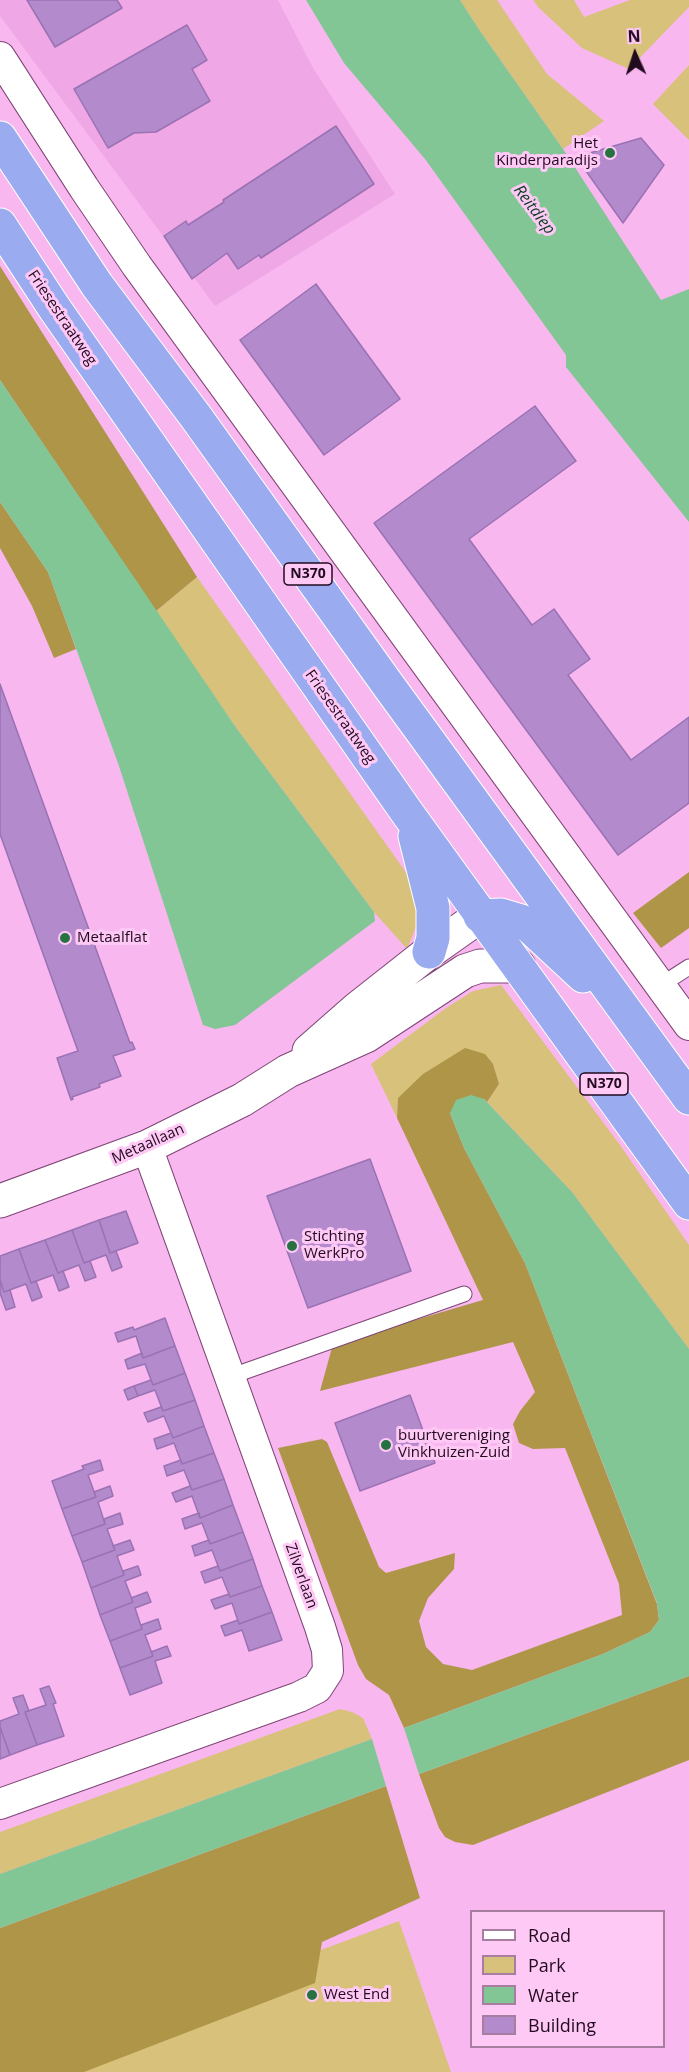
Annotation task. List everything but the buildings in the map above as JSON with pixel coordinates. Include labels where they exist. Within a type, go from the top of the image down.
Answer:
[{"type":"highway","name":"N370","points":[[0,138],[97,285],[196,417],[689,1098]]},
{"type":"highway","name":"Friesestraatweg","points":[[0,225],[55,309],[408,814],[689,1203]]},
{"type":"highway","points":[[408,814],[434,909],[433,938],[429,952]]},
{"type":"highway","points":[[480,916],[501,915],[529,926],[584,977],[622,1006]]},
{"type":"street","points":[[0,57],[84,189],[137,266],[689,1025]]},
{"type":"street","name":"Metaallaan","points":[[288,1071],[358,1008],[429,952],[480,916]]},
{"type":"street","name":"Metaallaan","points":[[0,1202],[147,1147],[242,1100],[288,1071],[366,1036],[465,971],[480,966],[519,966]]},
{"type":"street","name":"Zilverlaan","points":[[0,1804],[299,1697],[317,1688],[328,1671],[327,1650],[320,1627],[147,1147]]},
{"type":"lane","points":[[661,985],[689,967]]},
{"type":"lane","points":[[229,1377],[464,1294]]},
{"type":"shaded area","points":[[0,0],[278,0],[313,68],[395,194],[215,306],[0,16]]},
{"type":"shaded area","points":[[0,266],[197,577],[156,611],[0,380]]},
{"type":"shaded area","points":[[0,502],[48,572],[76,649],[54,658],[32,606],[0,548]]},
{"type":"shaded area","points":[[689,872],[689,928],[661,948],[633,913]]},
{"type":"shaded area","points":[[465,1048],[485,1054],[493,1064],[499,1084],[487,1102],[484,1099],[450,1113],[464,1148],[525,1263],[657,1604],[659,1620],[650,1632],[603,1654],[404,1728],[389,1695],[366,1679],[358,1665],[278,1448],[322,1439],[327,1442],[379,1567],[386,1573],[455,1553],[454,1569],[428,1598],[419,1621],[426,1647],[443,1664],[472,1670],[622,1615],[619,1584],[565,1448],[533,1449],[519,1443],[513,1424],[535,1392],[513,1342],[320,1391],[333,1344],[483,1300],[397,1118],[398,1098],[423,1074]]},
{"type":"shaded area","points":[[689,1676],[689,1760],[473,1845],[455,1842],[445,1837],[439,1828],[419,1774]]},
{"type":"shaded area","points":[[386,1786],[420,1898],[322,1942],[315,1983],[84,2072],[0,2072],[0,1928]]},
{"type":"green space","points":[[460,0],[497,0],[547,74],[604,121],[563,149]]},
{"type":"green space","points":[[533,0],[574,0],[584,17],[630,0],[689,0],[689,7],[629,69],[582,48]]},
{"type":"green space","points":[[689,65],[689,140],[653,104]]},
{"type":"green space","points":[[197,577],[412,881],[418,915],[407,949],[374,912],[237,729],[156,611]]},
{"type":"green space","points":[[501,985],[620,1145],[689,1245],[689,1349],[572,1192],[487,1102],[499,1084],[493,1064],[398,1098],[397,1118],[371,1064],[446,1008],[473,991]]},
{"type":"green space","points":[[340,1709],[363,1718],[372,1739],[0,1874],[0,1832]]},
{"type":"green space","name":"West End","points":[[399,1921],[451,2072],[0,2072],[0,2069]]},
{"type":"water","name":"Reitdiep","points":[[306,0],[460,0],[563,149],[661,300],[689,289],[689,522],[566,367],[566,355],[425,159],[344,63]]},
{"type":"water","points":[[0,380],[237,729],[374,912],[375,921],[235,1025],[215,1029],[203,1025],[118,763],[48,572],[0,502]]},
{"type":"water","points":[[471,1095],[484,1099],[572,1192],[689,1349],[689,1676],[419,1774],[404,1728],[603,1654],[650,1632],[659,1620],[657,1603],[525,1263],[464,1148],[450,1113],[456,1100]]},
{"type":"water","points":[[372,1739],[386,1786],[0,1928],[0,1874]]},
{"type":"place","name":"Het Kinderparadijs","points":[[610,153]]},
{"type":"place","name":"Metaalflat","points":[[65,938]]},
{"type":"place","name":"Stichting WerkPro","points":[[292,1246]]},
{"type":"place","name":"buurtvereniging Vinkhuizen-Zuid","points":[[386,1445]]},
{"type":"place","name":"West End","points":[[312,1995]]}]
